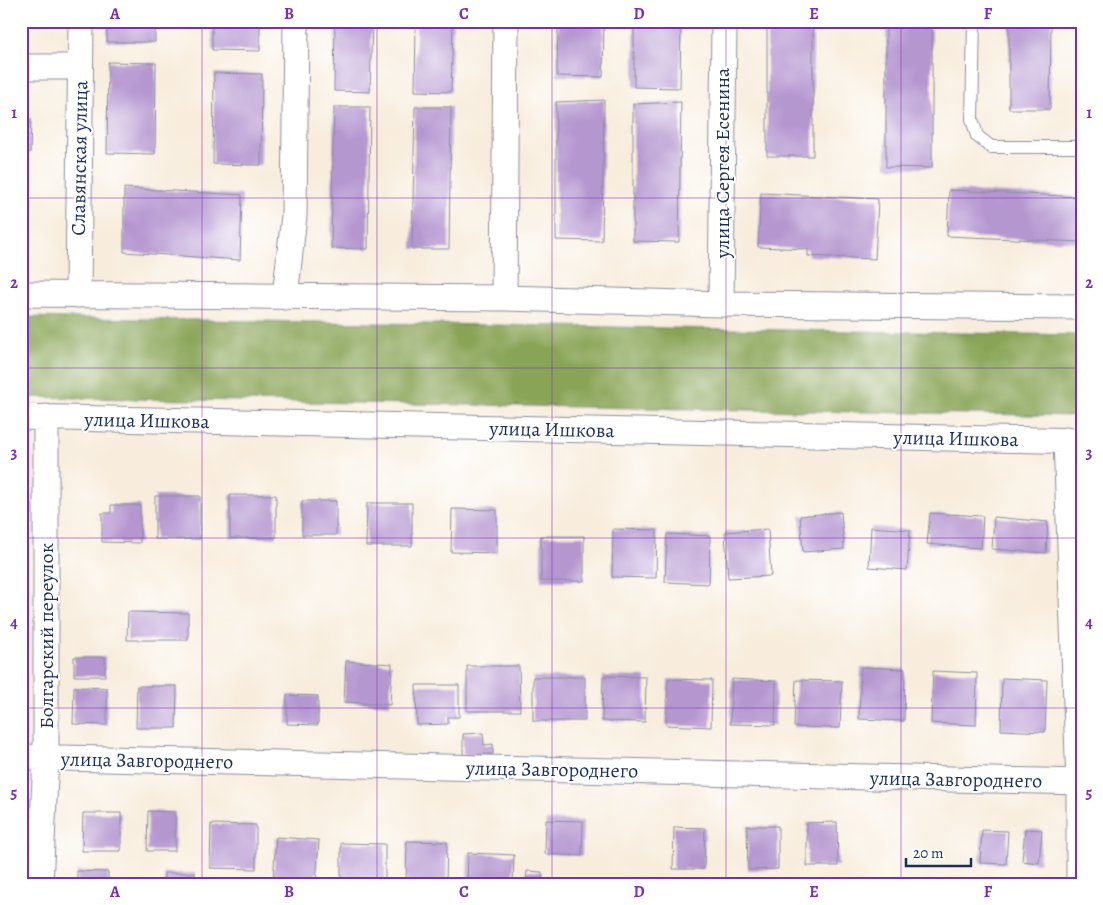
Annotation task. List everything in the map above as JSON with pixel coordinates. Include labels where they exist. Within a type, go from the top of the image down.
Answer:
[{"type":"street","name":"Славянская улица","points":[[78,295],[80,21]]},
{"type":"street","points":[[285,297],[294,216],[296,21]]},
{"type":"street","points":[[504,298],[506,21]]},
{"type":"street","name":"улица Сергея Есенина","points":[[721,304],[724,21]]},
{"type":"street","points":[[21,66],[80,67]]},
{"type":"street","points":[[21,294],[504,298],[721,304],[1082,308]]},
{"type":"street","name":"улица Ишкова","points":[[21,417],[1074,440]]},
{"type":"street","name":"Болгарский переулок","points":[[40,884],[46,757],[46,418]]},
{"type":"street","points":[[1074,440],[1081,782],[1079,884]]},
{"type":"street","name":"улица Завгороднего","points":[[21,757],[1081,782]]},
{"type":"lane","points":[[974,21],[972,119],[978,136],[991,147],[1082,147]]},
{"type":"green space","points":[[21,317],[1082,335],[1082,416],[21,397]]},
{"type":"building","points":[[107,21],[155,21],[155,42],[107,42]]},
{"type":"building","points":[[212,21],[260,21],[260,51],[212,50]]},
{"type":"building","points":[[335,21],[372,21],[370,92],[334,91]]},
{"type":"building","points":[[416,21],[453,21],[451,92],[415,91]]},
{"type":"building","points":[[558,21],[604,21],[603,77],[557,76]]},
{"type":"building","points":[[634,21],[681,21],[680,88],[634,87]]},
{"type":"building","points":[[767,21],[813,21],[813,156],[767,156]]},
{"type":"building","points":[[1009,21],[1051,21],[1050,109],[1009,109]]},
{"type":"building","points":[[886,28],[932,29],[932,168],[886,167]]},
{"type":"building","points":[[1080,53],[1082,53],[1082,113],[1080,113]]},
{"type":"building","points":[[108,62],[156,63],[155,154],[107,153]]},
{"type":"building","points":[[214,73],[262,74],[261,165],[213,164]]},
{"type":"building","points":[[604,100],[602,241],[556,240],[556,102]]},
{"type":"building","points":[[681,102],[679,242],[633,241],[633,104]]},
{"type":"building","points":[[334,107],[370,107],[368,249],[331,248]]},
{"type":"building","points":[[415,107],[451,107],[449,249],[412,249]]},
{"type":"building","points":[[21,119],[31,119],[30,153],[21,153]]},
{"type":"building","points":[[124,188],[242,195],[240,260],[124,252]]},
{"type":"building","points":[[21,189],[29,189],[29,233],[21,233]]},
{"type":"building","points":[[949,190],[1082,197],[1082,242],[947,236]]},
{"type":"building","points":[[761,193],[878,199],[875,259],[808,256],[808,249],[758,247]]},
{"type":"building","points":[[230,495],[276,495],[276,538],[230,538]]},
{"type":"building","points":[[155,496],[200,496],[200,539],[155,539]]},
{"type":"building","points":[[302,501],[336,501],[336,535],[302,535]]},
{"type":"building","points":[[367,503],[412,503],[412,546],[366,546]]},
{"type":"building","points":[[111,505],[140,505],[140,543],[102,542],[102,513],[111,513]]},
{"type":"building","points":[[452,509],[497,510],[497,553],[451,552]]},
{"type":"building","points":[[841,512],[844,549],[803,552],[800,516]]},
{"type":"building","points":[[930,513],[983,516],[981,548],[927,544]]},
{"type":"building","points":[[994,517],[1048,522],[1046,553],[992,549]]},
{"type":"building","points":[[871,527],[910,530],[907,570],[869,567]]},
{"type":"building","points":[[613,529],[657,530],[656,578],[612,577]]},
{"type":"building","points":[[768,529],[771,576],[728,578],[725,532]]},
{"type":"building","points":[[667,534],[710,536],[709,584],[665,582]]},
{"type":"building","points":[[541,536],[584,536],[584,581],[541,581]]},
{"type":"building","points":[[128,612],[188,613],[188,640],[127,640]]},
{"type":"building","points":[[74,657],[105,657],[105,676],[74,676]]},
{"type":"building","points":[[346,661],[392,664],[390,705],[344,702]]},
{"type":"building","points":[[467,666],[519,666],[520,711],[467,711]]},
{"type":"building","points":[[861,667],[905,669],[904,721],[859,719]]},
{"type":"building","points":[[933,671],[977,673],[976,725],[931,723]]},
{"type":"building","points":[[603,676],[646,677],[645,722],[602,721]]},
{"type":"building","points":[[533,677],[585,677],[585,721],[533,721]]},
{"type":"building","points":[[1002,678],[1047,680],[1045,732],[1001,730]]},
{"type":"building","points":[[668,679],[712,680],[711,727],[666,725]]},
{"type":"building","points":[[732,679],[776,681],[775,725],[730,724]]},
{"type":"building","points":[[796,680],[842,681],[840,728],[794,727]]},
{"type":"building","points":[[416,685],[459,685],[459,717],[448,717],[448,724],[417,725]]},
{"type":"building","points":[[137,686],[177,686],[176,728],[136,728]]},
{"type":"building","points":[[74,687],[107,688],[107,725],[73,724]]},
{"type":"building","points":[[287,695],[318,696],[318,725],[287,724]]},
{"type":"building","points":[[483,733],[484,745],[493,744],[493,754],[463,755],[463,734]]},
{"type":"building","points":[[148,811],[175,812],[175,851],[147,851]]},
{"type":"building","points":[[83,813],[121,813],[121,851],[82,851]]},
{"type":"building","points":[[546,820],[583,821],[582,856],[545,854]]},
{"type":"building","points":[[837,822],[838,866],[807,866],[807,823]]},
{"type":"building","points":[[211,824],[256,825],[256,869],[210,868]]},
{"type":"building","points":[[747,826],[778,826],[778,869],[748,870]]},
{"type":"building","points":[[674,827],[705,828],[704,869],[673,869]]},
{"type":"building","points":[[1025,829],[1042,830],[1039,863],[1022,861]]},
{"type":"building","points":[[982,830],[1008,831],[1006,864],[980,863]]},
{"type":"building","points":[[276,837],[319,840],[316,884],[273,881]]},
{"type":"building","points":[[407,841],[447,842],[446,884],[406,883]]},
{"type":"building","points":[[341,843],[385,844],[385,884],[341,884]]},
{"type":"building","points":[[468,853],[514,855],[513,884],[467,884]]},
{"type":"building","points":[[77,871],[108,872],[108,884],[77,884]]},
{"type":"building","points":[[527,871],[542,872],[542,884],[526,884]]},
{"type":"building","points":[[164,873],[195,873],[195,884],[164,884]]}]
